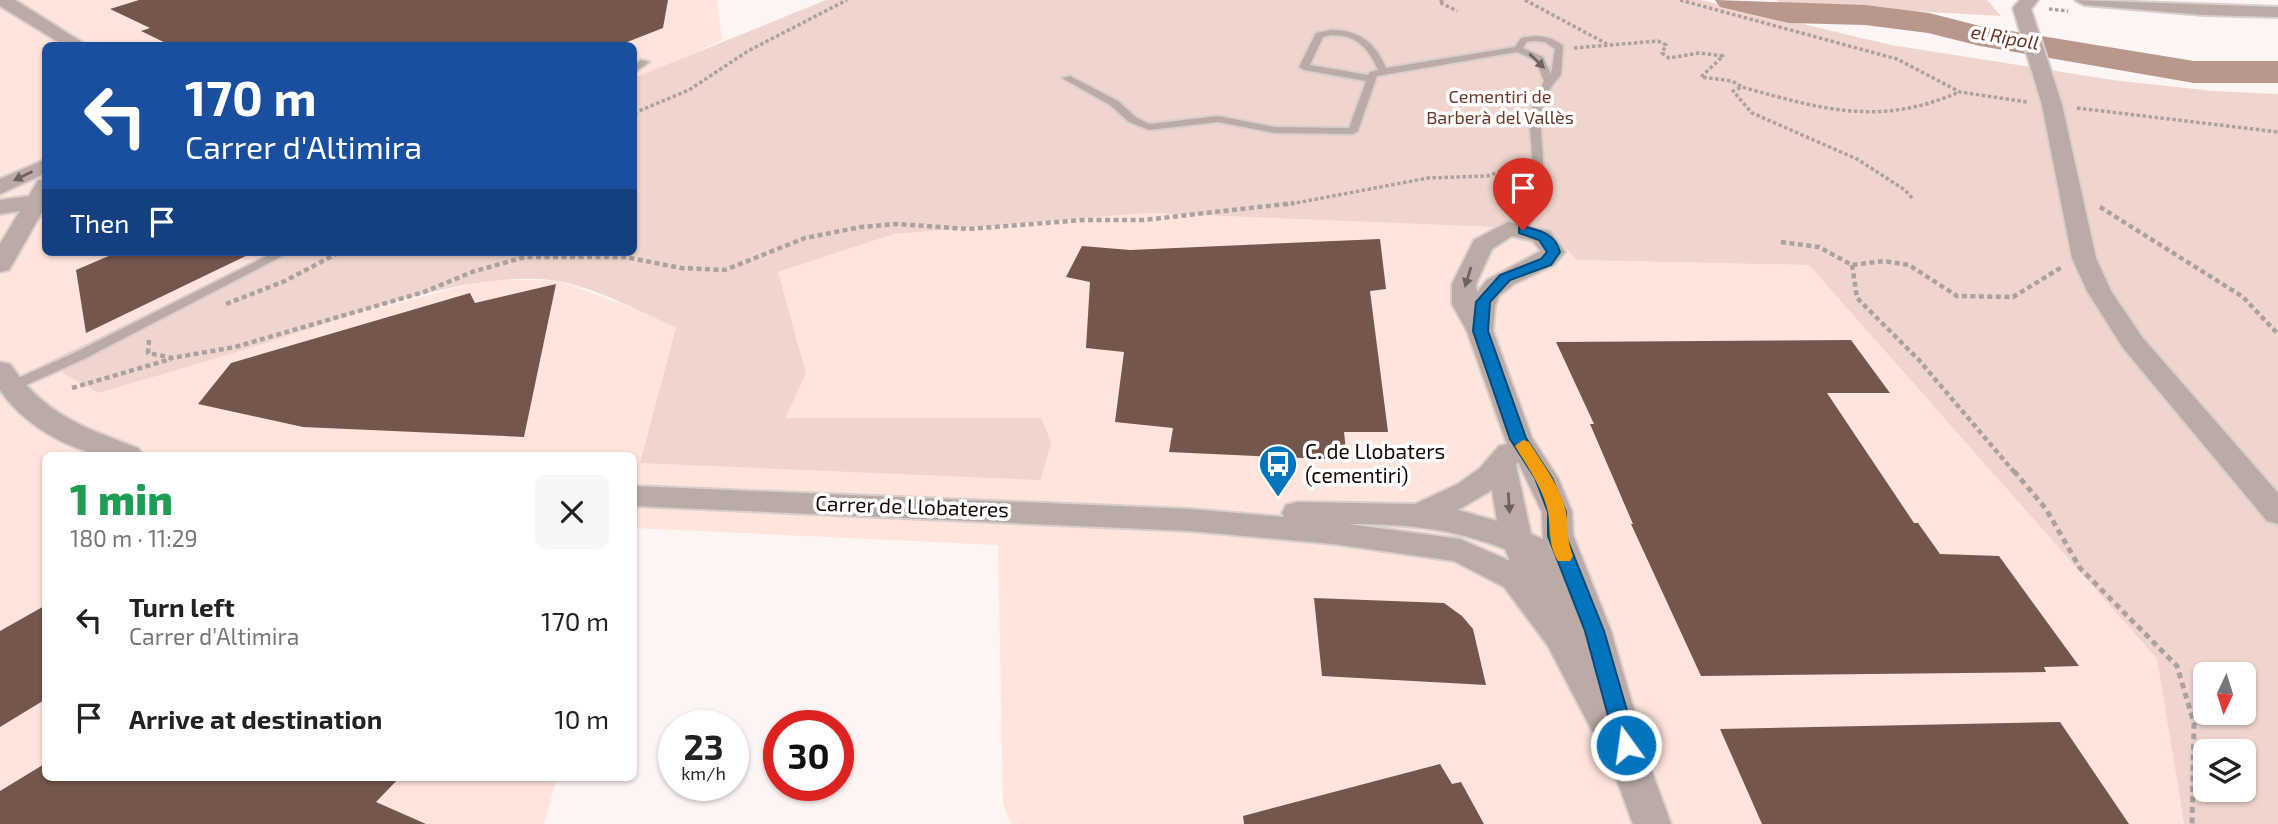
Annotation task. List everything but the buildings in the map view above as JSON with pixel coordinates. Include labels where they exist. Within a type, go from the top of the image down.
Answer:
[{"type":"street","points":[[3,0],[72,42]]},
{"type":"street","points":[[2084,0],[2204,10],[2278,12]]},
{"type":"street","points":[[2026,4],[2043,83],[2052,105],[2084,254],[2099,291],[2132,342],[2278,513]]},
{"type":"street","points":[[0,187],[42,167]]},
{"type":"street","points":[[0,207],[41,193]]},
{"type":"street","points":[[0,265],[41,193]]},
{"type":"street","points":[[1480,331],[1483,302],[1505,278],[1549,258],[1553,252],[1551,243],[1523,230],[1508,229],[1482,245],[1464,284],[1465,304],[1480,331],[1518,439],[1548,489],[1557,512],[1532,543],[1524,559],[1555,594],[1567,621],[1577,667]]},
{"type":"street","points":[[1494,237],[1499,247],[1510,254],[1533,260],[1549,258]]},
{"type":"street","points":[[5,379],[29,410],[46,423],[120,452]]},
{"type":"street","points":[[1418,516],[1457,500],[1494,475],[1518,439]]},
{"type":"street","points":[[1502,465],[1509,492],[1511,525],[1574,584],[1594,631],[1633,772],[1651,824]]},
{"type":"street","name":"Carrer de Llobateres","points":[[637,496],[1190,520],[1301,530],[1469,538]]},
{"type":"street","name":"Carrer de Llobateres","points":[[1190,520],[1241,514],[1400,513],[1418,516],[1469,538]]},
{"type":"street","points":[[1469,538],[1532,543]]},
{"type":"street","points":[[1469,538],[1515,578],[1560,637],[1633,772]]},
{"type":"lane","points":[[1372,79],[1304,67],[1320,35],[1342,33],[1358,38],[1374,48],[1383,71]]},
{"type":"lane","points":[[1518,48],[1524,40],[1532,38],[1551,41],[1560,48],[1559,65],[1534,115],[1538,159],[1535,192],[1523,230]]},
{"type":"lane","points":[[1067,78],[1114,103],[1133,120],[1149,127],[1218,119],[1275,130],[1353,131],[1373,74],[1383,71],[1518,48],[1539,59],[1549,81]]},
{"type":"lane","points":[[637,68],[644,62]]},
{"type":"lane","points":[[5,379],[79,356],[276,256]]},
{"type":"path","points":[[637,112],[689,90],[748,51],[847,0]]},
{"type":"path","points":[[1443,0],[1439,2],[1457,10]]},
{"type":"path","points":[[1525,0],[1611,46]]},
{"type":"path","points":[[1681,0],[1897,59],[1960,92],[1983,96]]},
{"type":"path","points":[[1560,48],[1658,41],[1666,45],[1662,53],[1669,58],[1699,53],[1723,56],[1701,76],[1860,112],[1897,112],[1922,108],[1960,92]]},
{"type":"path","points":[[1742,87],[1733,91],[1752,113],[1857,159],[1905,190],[1912,198]]},
{"type":"path","points":[[2096,110],[2278,132]]},
{"type":"path","points":[[72,388],[172,358],[235,346],[322,323],[424,292],[500,262],[525,257],[625,257],[681,268],[725,270],[761,253],[805,238],[861,227],[897,224],[977,229],[1084,220],[1144,219],[1278,206],[1428,178],[1487,176],[1538,159]]},
{"type":"path","points":[[2069,183],[2112,215],[2243,297],[2278,334]]},
{"type":"path","points":[[1782,242],[1806,242],[1840,256],[1852,265],[1884,261],[1909,265],[1957,296],[2012,297],[2084,254]]},
{"type":"path","points":[[221,306],[285,281],[332,256]]},
{"type":"path","points":[[1852,265],[1857,298],[1918,359],[2046,509],[2080,568],[2177,666],[2194,723],[2192,824]]},
{"type":"path","points":[[157,335],[148,341],[148,353],[172,358]]},
{"type":"shaded area","points":[[0,0],[717,0],[722,40],[637,81],[637,42],[42,42],[42,256],[271,256],[47,363],[98,393],[342,318],[490,279],[559,281],[638,310],[676,328],[755,279],[894,234],[1147,213],[1546,229],[1577,260],[1809,265],[2157,659],[2184,824],[1011,824],[1003,804],[998,545],[637,528],[637,452],[42,452],[42,781],[556,781],[544,824],[0,824]]},
{"type":"green space","name":"Cementiri de Barberà del Vallès","points":[[826,0],[1701,0],[1891,45],[2113,80],[2213,91],[2278,94],[2278,824],[2184,824],[2157,659],[1809,265],[1577,260],[1546,229],[1147,213],[894,234],[778,272],[806,374],[785,418],[1041,418],[1051,442],[1041,480],[640,463],[676,328],[601,294],[558,281],[487,281],[448,288],[98,393],[46,363],[267,256],[637,256],[637,77]]},
{"type":"green space","points":[[1774,0],[1987,0],[2001,16],[1787,4]]},
{"type":"waterway","name":"el Ripoll","points":[[1731,0],[1789,13],[1865,15],[1929,23],[1980,36],[2194,72],[2278,72]]},
{"type":"slow traffic","points":[[1523,446],[1543,478],[1557,512],[1557,536],[1564,556]]},
{"type":"place","name":"C. de Llobaters (cementiri)","points":[[1278,498]]},
{"type":"route","points":[[1523,230],[1544,237],[1551,243],[1553,252],[1546,262],[1505,278],[1483,302],[1480,331],[1518,439],[1543,478],[1557,512],[1557,536],[1594,631],[1626,745]]}]
